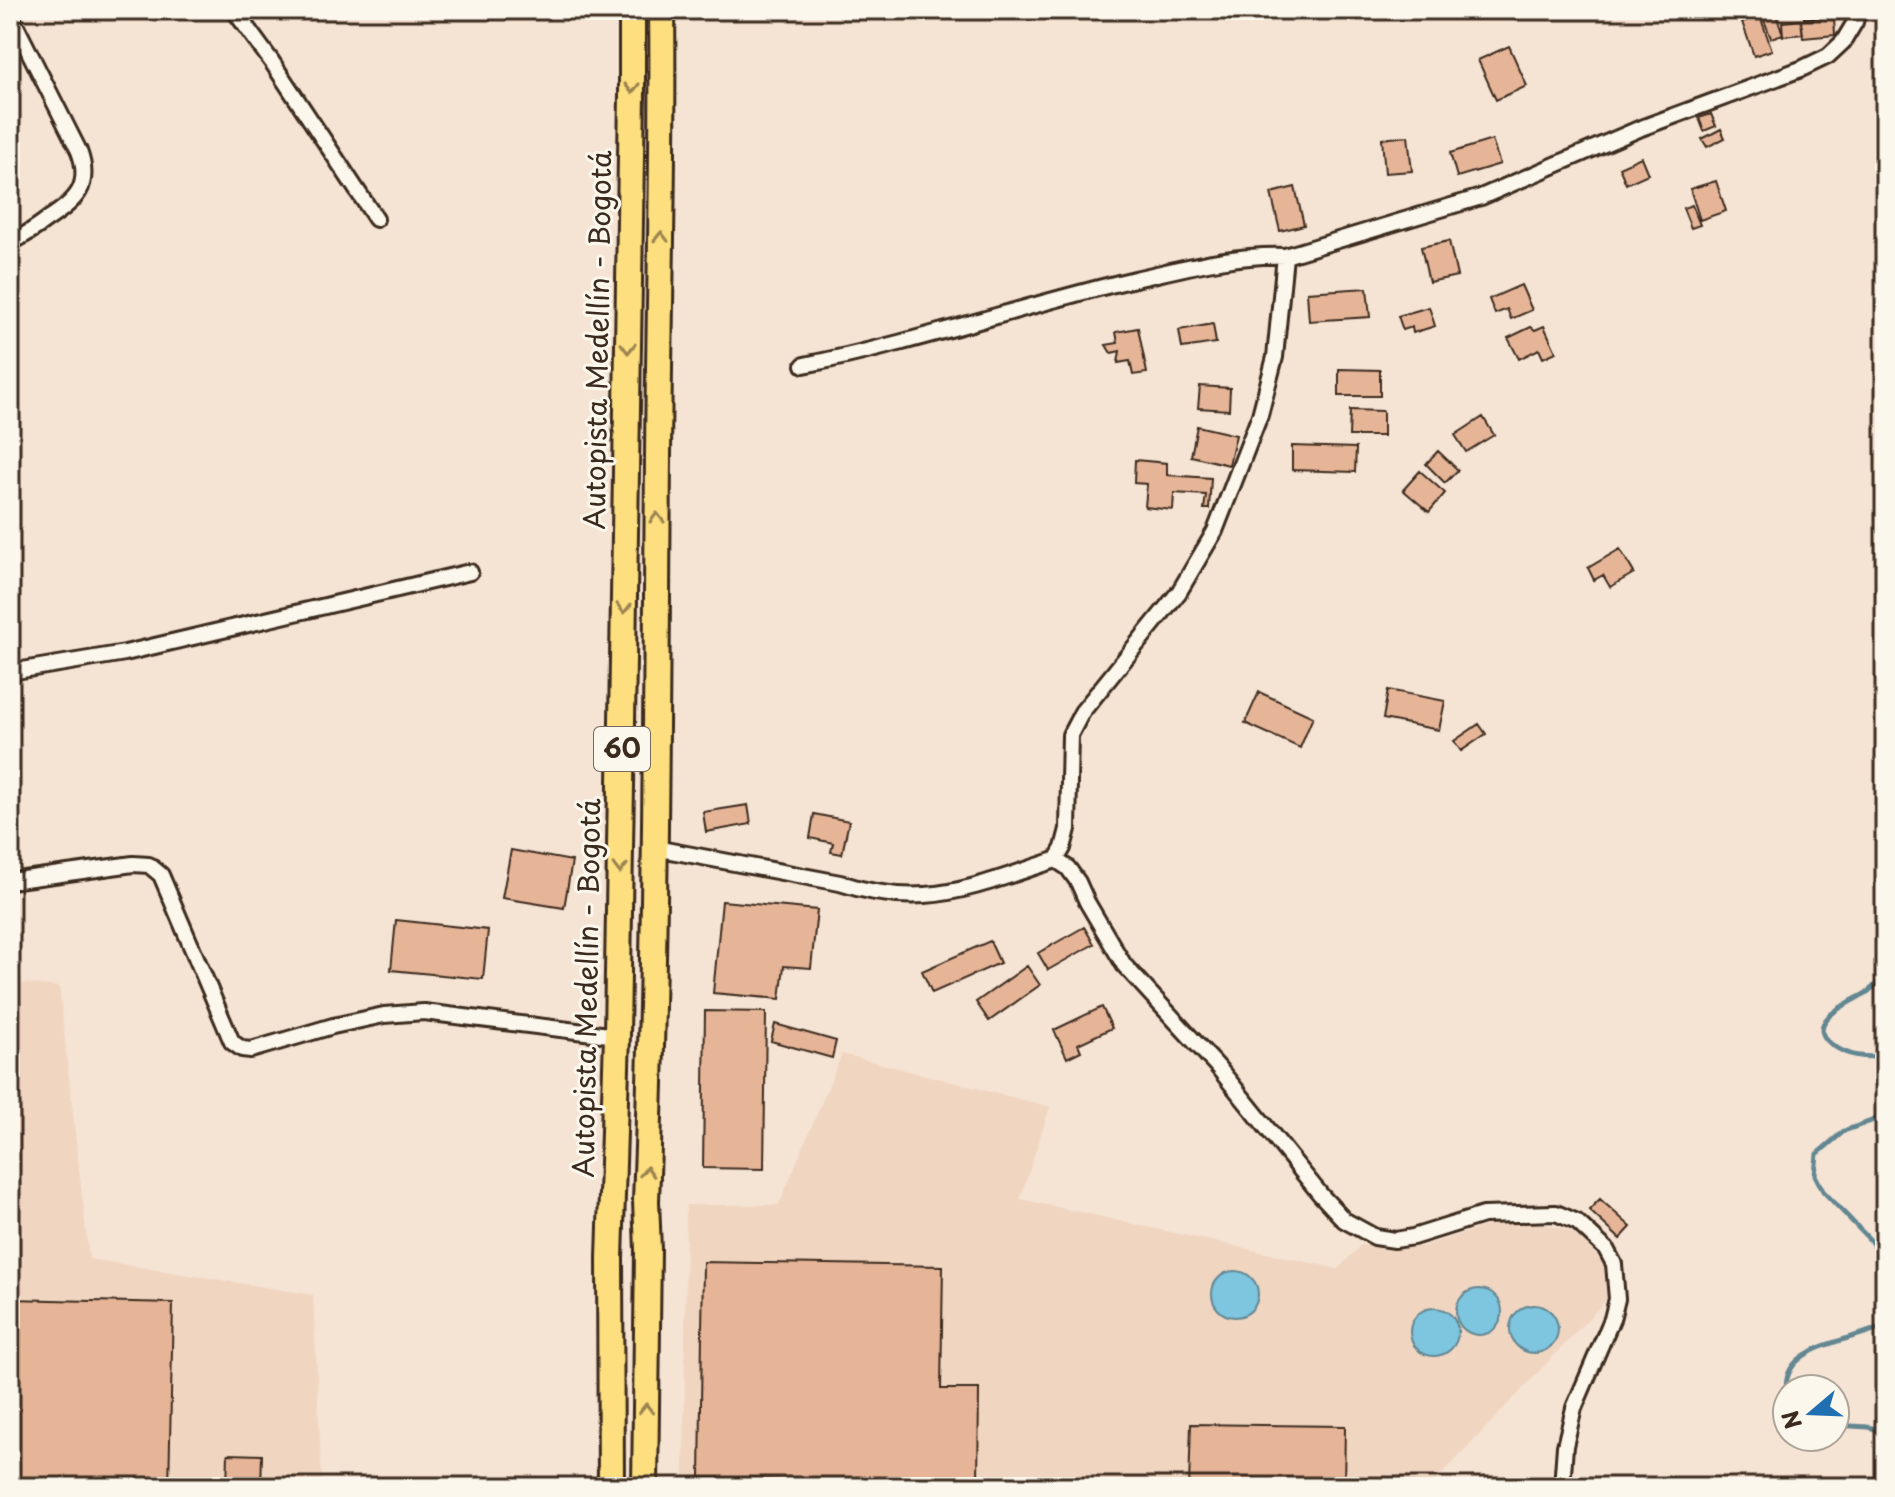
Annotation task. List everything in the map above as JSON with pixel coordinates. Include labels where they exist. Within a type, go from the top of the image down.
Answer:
[{"type":"highway","name":"Autopista Medellín - Bogotá","points":[[611,1487],[610,1258],[617,1036],[632,10]]},
{"type":"highway","name":"60","points":[[645,1487],[646,1201],[655,848],[662,10]]},
{"type":"street","points":[[234,10],[376,219]]},
{"type":"street","points":[[804,365],[884,347],[1063,296],[1203,264],[1258,255],[1285,256],[1481,197],[1641,128],[1801,69],[1828,56],[1843,42],[1858,10]]},
{"type":"street","points":[[10,14],[79,151],[84,170],[80,190],[67,206],[10,243]]},
{"type":"street","points":[[655,848],[840,883],[865,891],[903,895],[925,895],[965,888],[1056,860],[1068,829],[1070,735],[1082,712],[1179,592],[1215,531],[1260,415],[1275,357],[1285,256]]},
{"type":"street","points":[[10,672],[125,653],[470,572]]},
{"type":"street","points":[[1056,860],[1068,868],[1078,882],[1124,965],[1217,1066],[1344,1220],[1375,1237],[1395,1240],[1483,1215],[1556,1213],[1577,1222],[1606,1249],[1614,1264],[1617,1299],[1612,1319],[1574,1408],[1565,1446],[1562,1487]]},
{"type":"street","points":[[10,881],[133,864],[149,865],[161,875],[232,1042],[242,1049],[251,1050],[384,1015],[424,1012],[617,1036]]},
{"type":"shaded area","points":[[10,982],[59,987],[89,1259],[313,1295],[322,1487],[10,1487]]},
{"type":"shaded area","points":[[842,1054],[1050,1107],[1020,1199],[1338,1269],[1361,1245],[1420,1247],[1492,1224],[1544,1224],[1570,1231],[1604,1264],[1607,1299],[1430,1487],[684,1487],[686,1205],[779,1205]]},
{"type":"water","points":[[1235,1271],[1252,1277],[1258,1294],[1252,1311],[1235,1317],[1218,1311],[1212,1294],[1218,1277]]},
{"type":"water","points":[[1479,1289],[1496,1295],[1502,1312],[1496,1329],[1479,1335],[1462,1329],[1456,1312],[1462,1295]]},
{"type":"water","points":[[1534,1305],[1551,1312],[1558,1329],[1551,1346],[1534,1353],[1517,1346],[1510,1329],[1517,1312]]},
{"type":"water","points":[[1434,1308],[1451,1315],[1458,1332],[1451,1349],[1434,1356],[1417,1349],[1410,1332],[1417,1315]]},
{"type":"building","points":[[1774,10],[1783,34],[1771,38],[1762,15]]},
{"type":"building","points":[[1803,10],[1839,10],[1839,15],[1804,18]]},
{"type":"building","points":[[1760,16],[1772,50],[1754,56],[1742,22]]},
{"type":"building","points":[[1834,17],[1835,35],[1803,38],[1801,20]]},
{"type":"building","points":[[1801,20],[1803,34],[1783,36],[1782,22]]},
{"type":"building","points":[[1509,46],[1527,86],[1496,100],[1478,60]]},
{"type":"building","points":[[1711,114],[1716,126],[1704,131],[1699,118]]},
{"type":"building","points":[[1721,129],[1725,138],[1707,147],[1702,139]]},
{"type":"building","points":[[1408,136],[1412,171],[1385,173],[1382,139]]},
{"type":"building","points":[[1492,140],[1500,164],[1457,177],[1450,153]]},
{"type":"building","points":[[1641,157],[1648,174],[1626,184],[1619,167]]},
{"type":"building","points":[[1716,181],[1726,211],[1700,220],[1690,189]]},
{"type":"building","points":[[1295,187],[1304,225],[1280,231],[1271,193]]},
{"type":"building","points":[[1692,205],[1700,225],[1691,228],[1683,208]]},
{"type":"building","points":[[1449,241],[1457,276],[1429,282],[1421,247]]},
{"type":"building","points":[[1521,285],[1532,310],[1511,319],[1507,309],[1495,314],[1489,299]]},
{"type":"building","points":[[1367,288],[1370,317],[1309,321],[1307,292]]},
{"type":"building","points":[[1429,307],[1435,326],[1413,333],[1412,327],[1403,330],[1398,316]]},
{"type":"building","points":[[1213,324],[1216,343],[1182,348],[1179,330]]},
{"type":"building","points":[[1544,326],[1556,352],[1543,358],[1539,349],[1519,359],[1508,338],[1531,327],[1535,330]]},
{"type":"building","points":[[1138,328],[1147,373],[1133,375],[1130,361],[1118,363],[1120,351],[1111,353],[1106,345],[1118,343],[1116,332]]},
{"type":"building","points":[[1339,369],[1380,370],[1380,396],[1339,396]]},
{"type":"building","points":[[1200,386],[1230,388],[1229,410],[1198,408]]},
{"type":"building","points":[[1350,410],[1383,411],[1383,436],[1349,436]]},
{"type":"building","points":[[1483,417],[1494,435],[1466,452],[1455,435]]},
{"type":"building","points":[[1197,426],[1236,435],[1229,465],[1191,456]]},
{"type":"building","points":[[1292,446],[1356,448],[1355,472],[1292,470]]},
{"type":"building","points":[[1438,451],[1458,470],[1445,483],[1426,464]]},
{"type":"building","points":[[1135,460],[1167,463],[1167,475],[1211,478],[1209,509],[1204,509],[1206,495],[1174,493],[1173,510],[1145,507],[1147,484],[1134,483]]},
{"type":"building","points":[[1420,471],[1445,493],[1429,512],[1403,490]]},
{"type":"building","points":[[1620,549],[1634,573],[1610,587],[1603,575],[1594,580],[1588,568]]},
{"type":"building","points":[[1388,690],[1445,701],[1439,730],[1383,719]]},
{"type":"building","points":[[1259,692],[1313,717],[1300,748],[1245,723]]},
{"type":"building","points":[[1479,724],[1486,734],[1461,751],[1454,741]]},
{"type":"building","points":[[748,805],[751,824],[706,832],[703,812]]},
{"type":"building","points":[[814,814],[849,821],[842,854],[831,852],[833,843],[810,838]]},
{"type":"building","points":[[511,850],[572,861],[564,908],[502,898]]},
{"type":"building","points":[[722,901],[817,910],[811,968],[784,966],[780,999],[713,993]]},
{"type":"building","points":[[396,920],[488,930],[483,979],[391,970]]},
{"type":"building","points":[[1084,927],[1094,944],[1048,970],[1038,953]]},
{"type":"building","points":[[990,941],[1000,963],[932,993],[922,971]]},
{"type":"building","points":[[1027,966],[1040,985],[989,1021],[976,1002]]},
{"type":"building","points":[[1102,1007],[1112,1028],[1078,1044],[1081,1051],[1067,1058],[1054,1030]]},
{"type":"building","points":[[705,1011],[766,1012],[764,1169],[703,1168]]},
{"type":"building","points":[[775,1024],[836,1041],[832,1058],[771,1041]]},
{"type":"building","points":[[1600,1199],[1631,1227],[1620,1239],[1589,1210]]},
{"type":"building","points":[[703,1262],[943,1266],[941,1389],[979,1389],[978,1484],[700,1478]]},
{"type":"building","points":[[10,1299],[173,1303],[169,1487],[10,1487]]},
{"type":"building","points":[[1191,1424],[1345,1426],[1344,1487],[1189,1487]]},
{"type":"building","points":[[228,1454],[262,1455],[261,1487],[227,1487]]},
{"type":"waterway","points":[[1885,926],[1885,939]]},
{"type":"waterway","points":[[1885,976],[1866,993],[1832,1013],[1822,1028],[1831,1044],[1844,1052],[1864,1057],[1885,1056]]},
{"type":"waterway","points":[[1885,1116],[1844,1131],[1817,1154],[1815,1175],[1823,1191],[1870,1240],[1885,1263]]},
{"type":"waterway","points":[[1789,1373],[1806,1354],[1885,1325]]},
{"type":"waterway","points":[[1851,1426],[1885,1431]]}]
